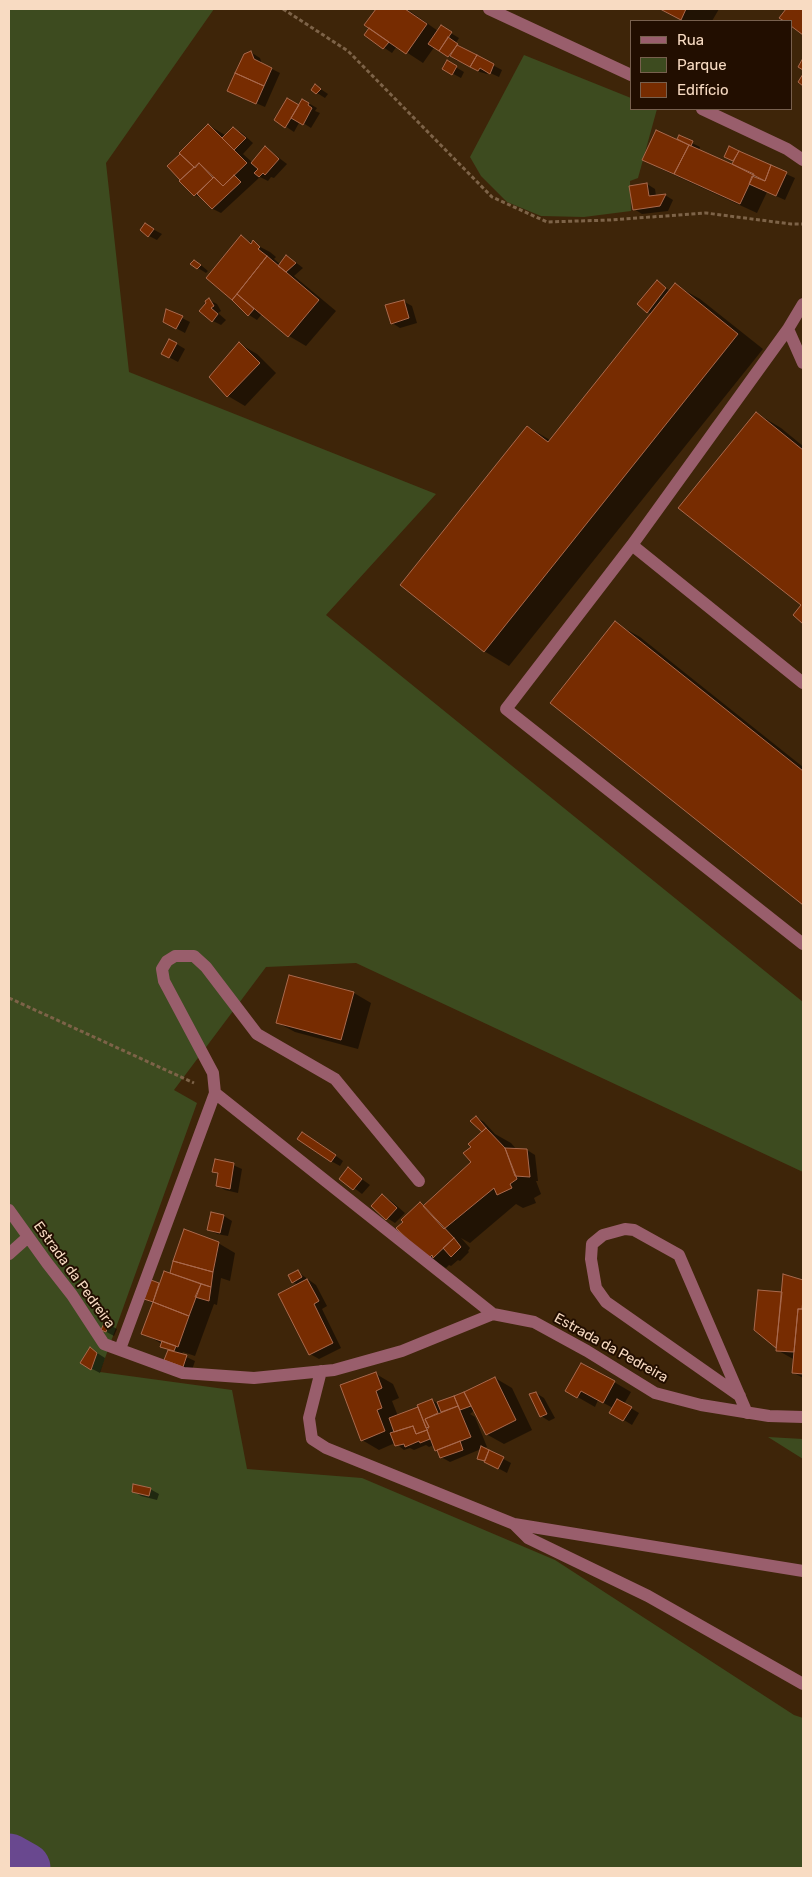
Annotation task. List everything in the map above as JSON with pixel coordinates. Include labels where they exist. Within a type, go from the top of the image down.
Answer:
[{"type":"street","points":[[489,9],[630,75]]},
{"type":"street","points":[[704,110],[787,149],[803,160]]},
{"type":"street","points":[[803,304],[788,329],[632,545],[506,709],[803,944]]},
{"type":"street","points":[[788,329],[803,363]]},
{"type":"street","points":[[632,545],[803,683]]},
{"type":"street","points":[[120,1349],[215,1093],[213,1073],[164,981],[162,969],[167,961],[175,956],[194,956],[206,967],[256,1034],[335,1079],[419,1181]]},
{"type":"street","points":[[215,1093],[493,1314]]},
{"type":"street","name":"Estrada da Pedreira","points":[[9,1210],[28,1238],[72,1294],[104,1344],[183,1373],[254,1378],[334,1370],[402,1351],[493,1314],[534,1322],[587,1351],[655,1393],[701,1406],[769,1416],[803,1417]]},
{"type":"street","points":[[740,1396],[606,1302],[596,1288],[591,1259],[592,1244],[603,1235],[625,1229],[634,1230],[679,1255],[748,1413]]},
{"type":"street","points":[[9,1254],[28,1238]]},
{"type":"street","points":[[321,1371],[308,1418],[312,1439],[326,1448],[514,1524],[803,1571]]},
{"type":"street","points":[[514,1524],[528,1538],[648,1596],[803,1684]]},
{"type":"path","points":[[283,9],[348,51],[492,197],[547,222],[610,220],[706,213],[803,224]]},
{"type":"path","points":[[9,998],[215,1093]]},
{"type":"green space","points":[[9,9],[214,9],[106,163],[129,372],[436,494],[326,615],[803,1002],[803,1172],[356,963],[266,967],[174,1090],[197,1103],[100,1372],[232,1390],[247,1469],[362,1478],[555,1560],[794,1715],[803,1718],[803,1868],[9,1868]]},
{"type":"green space","points":[[524,55],[630,98],[630,110],[657,110],[638,178],[630,181],[631,211],[584,217],[541,216],[507,202],[481,176],[470,157]]},
{"type":"green space","points":[[768,1437],[803,1439],[803,1459]]},
{"type":"building","points":[[376,9],[405,9],[427,24],[406,54],[364,25]]},
{"type":"building","points":[[660,9],[686,9],[681,20]]},
{"type":"building","points":[[786,9],[803,9],[803,35],[792,27],[792,20],[779,18]]},
{"type":"building","points":[[441,25],[452,32],[439,51],[428,44]]},
{"type":"building","points":[[369,28],[389,42],[383,49],[364,35]]},
{"type":"building","points":[[448,37],[458,44],[448,57],[439,51]]},
{"type":"building","points":[[457,45],[477,55],[470,67],[450,56]]},
{"type":"building","points":[[251,51],[254,59],[272,68],[264,86],[235,73],[244,54]]},
{"type":"building","points":[[477,55],[494,64],[490,74],[480,68],[478,71],[470,67]]},
{"type":"building","points":[[803,58],[803,70],[798,67]]},
{"type":"building","points":[[447,60],[457,66],[452,75],[442,69]]},
{"type":"building","points":[[235,73],[264,86],[256,104],[227,91]]},
{"type":"building","points":[[803,74],[803,86],[798,82]]},
{"type":"building","points":[[315,84],[321,89],[316,94],[311,90]]},
{"type":"building","points":[[287,98],[299,105],[285,128],[274,120]]},
{"type":"building","points":[[302,99],[309,103],[308,105],[312,108],[303,125],[291,118]]},
{"type":"building","points":[[208,124],[247,163],[223,186],[199,163],[195,168],[179,153]]},
{"type":"building","points":[[233,127],[246,138],[234,150],[222,138]]},
{"type":"building","points":[[656,130],[689,145],[674,174],[642,160]]},
{"type":"building","points":[[679,135],[693,141],[691,146],[677,139]]},
{"type":"building","points":[[689,145],[754,174],[740,204],[674,174]]},
{"type":"building","points":[[265,146],[279,159],[265,175],[263,173],[259,177],[254,173],[258,169],[251,163]]},
{"type":"building","points":[[729,146],[739,151],[733,161],[724,157]]},
{"type":"building","points":[[739,151],[771,165],[765,181],[732,164]]},
{"type":"building","points":[[180,154],[194,167],[180,180],[167,166]]},
{"type":"building","points":[[199,163],[213,178],[194,196],[179,181]]},
{"type":"building","points":[[771,165],[787,172],[776,196],[749,184],[752,176],[765,181]]},
{"type":"building","points":[[234,175],[241,182],[212,209],[197,194],[214,177],[223,186]]},
{"type":"building","points":[[647,183],[649,196],[666,194],[660,206],[633,210],[629,186]]},
{"type":"building","points":[[145,223],[154,229],[148,237],[140,230]]},
{"type":"building","points":[[241,235],[251,244],[253,240],[260,247],[258,249],[267,256],[232,300],[206,278]]},
{"type":"building","points":[[286,255],[296,263],[286,272],[278,266]]},
{"type":"building","points":[[267,256],[319,300],[288,337],[237,294]]},
{"type":"building","points":[[194,260],[201,265],[197,269],[190,264]]},
{"type":"building","points":[[657,280],[666,288],[647,313],[637,304]]},
{"type":"building","points":[[675,283],[738,334],[484,652],[400,585],[527,426],[548,442]]},
{"type":"building","points":[[237,294],[254,309],[248,316],[232,300]]},
{"type":"building","points":[[209,298],[214,306],[211,308],[218,314],[212,322],[199,311]]},
{"type":"building","points":[[404,300],[409,318],[391,324],[385,305]]},
{"type":"building","points":[[166,309],[183,316],[176,329],[163,322]]},
{"type":"building","points":[[169,339],[177,343],[169,358],[161,354]]},
{"type":"building","points":[[239,342],[260,363],[227,397],[209,377]]},
{"type":"building","points":[[756,412],[803,450],[803,624],[793,615],[801,605],[678,508]]},
{"type":"building","points":[[615,621],[803,771],[803,905],[550,703]]},
{"type":"building","points":[[289,975],[354,992],[341,1040],[276,1023]]},
{"type":"building","points":[[476,1116],[486,1128],[482,1132],[470,1121]]},
{"type":"building","points":[[486,1128],[505,1148],[517,1179],[510,1184],[512,1188],[497,1195],[494,1188],[444,1229],[423,1206],[471,1162],[463,1153],[471,1147],[468,1144]]},
{"type":"building","points":[[302,1132],[336,1155],[331,1162],[297,1139]]},
{"type":"building","points":[[505,1148],[527,1149],[530,1177],[515,1176]]},
{"type":"building","points":[[215,1159],[234,1163],[230,1189],[216,1186],[218,1173],[212,1172]]},
{"type":"building","points":[[348,1167],[362,1179],[353,1190],[339,1179]]},
{"type":"building","points":[[382,1194],[397,1208],[386,1220],[371,1206]]},
{"type":"building","points":[[420,1202],[454,1238],[433,1258],[432,1255],[428,1259],[396,1228],[403,1222],[401,1220]]},
{"type":"building","points":[[211,1212],[224,1215],[220,1233],[207,1230]]},
{"type":"building","points":[[184,1229],[219,1242],[213,1272],[173,1261]]},
{"type":"building","points":[[454,1238],[461,1247],[451,1257],[443,1248]]},
{"type":"building","points":[[173,1261],[213,1272],[211,1287],[170,1273]]},
{"type":"building","points":[[298,1270],[302,1277],[292,1283],[288,1275]]},
{"type":"building","points":[[164,1271],[201,1284],[189,1316],[153,1302]]},
{"type":"building","points":[[783,1274],[803,1280],[802,1309],[798,1309],[794,1352],[776,1351]]},
{"type":"building","points":[[307,1279],[319,1301],[314,1304],[333,1343],[309,1355],[278,1294]]},
{"type":"building","points":[[151,1280],[159,1283],[153,1302],[144,1299]]},
{"type":"building","points":[[201,1284],[211,1287],[209,1301],[195,1297]]},
{"type":"building","points":[[758,1290],[782,1292],[776,1348],[754,1330]]},
{"type":"building","points":[[153,1302],[189,1316],[178,1347],[141,1334]]},
{"type":"building","points":[[798,1309],[803,1309],[803,1374],[792,1373]]},
{"type":"building","points":[[105,1321],[109,1323],[106,1332],[101,1330]]},
{"type":"building","points":[[162,1341],[176,1346],[174,1351],[160,1347]]},
{"type":"building","points":[[90,1347],[97,1353],[91,1370],[80,1363]]},
{"type":"building","points":[[168,1350],[187,1355],[183,1367],[164,1360]]},
{"type":"building","points":[[581,1363],[615,1381],[603,1403],[581,1391],[577,1398],[565,1391]]},
{"type":"building","points":[[376,1372],[382,1388],[376,1391],[382,1408],[377,1410],[385,1431],[361,1441],[340,1385]]},
{"type":"building","points":[[495,1377],[516,1420],[486,1435],[464,1392]]},
{"type":"building","points":[[464,1392],[471,1406],[460,1410],[454,1396]]},
{"type":"building","points":[[536,1392],[547,1414],[540,1417],[529,1394]]},
{"type":"building","points":[[454,1396],[458,1406],[441,1412],[437,1402]]},
{"type":"building","points":[[432,1399],[438,1413],[425,1419],[429,1427],[426,1428],[417,1405]]},
{"type":"building","points":[[617,1399],[632,1407],[623,1421],[609,1413]]},
{"type":"building","points":[[458,1406],[471,1437],[435,1451],[425,1419]]},
{"type":"building","points":[[418,1407],[427,1430],[416,1434],[413,1426],[394,1432],[389,1418]]},
{"type":"building","points":[[413,1426],[416,1434],[427,1430],[430,1439],[405,1447],[404,1444],[395,1446],[390,1433]]},
{"type":"building","points":[[460,1441],[463,1450],[440,1458],[437,1450]]},
{"type":"building","points":[[481,1446],[489,1450],[485,1461],[477,1459]]},
{"type":"building","points":[[489,1450],[504,1457],[498,1469],[484,1462]]},
{"type":"building","points":[[133,1484],[151,1488],[149,1496],[132,1492]]},
{"type":"waterway","points":[[9,1859],[25,1868]]}]
